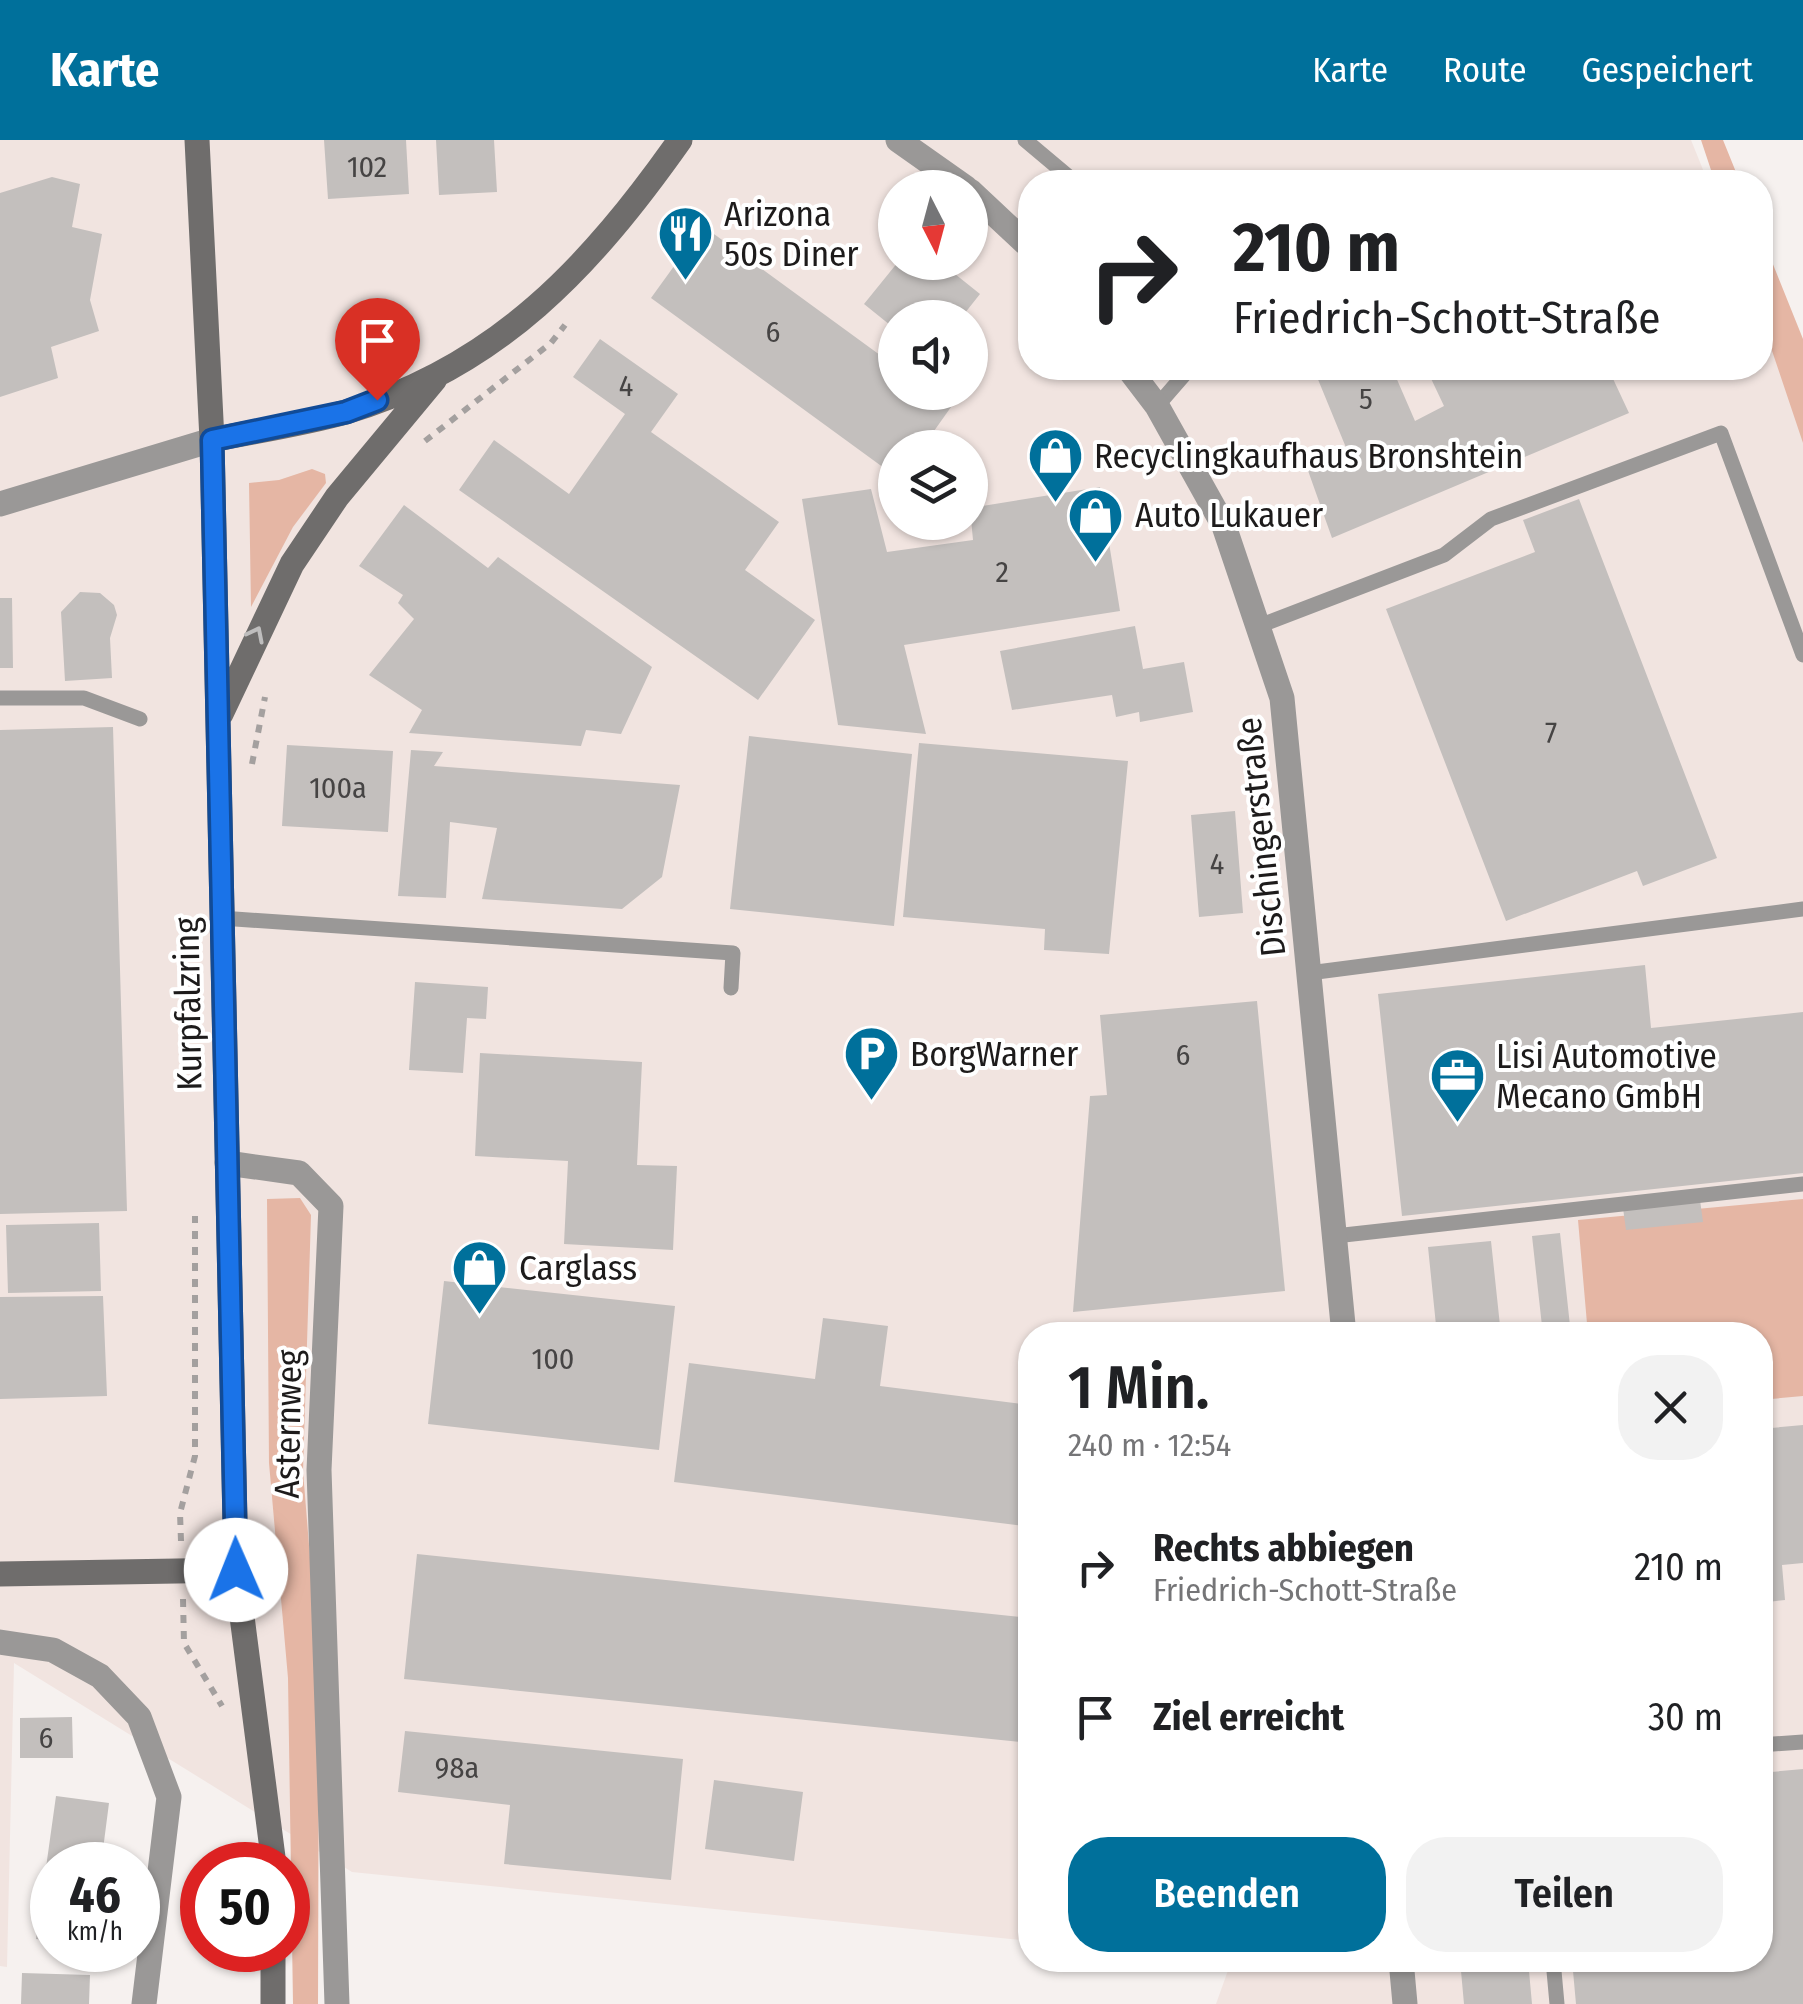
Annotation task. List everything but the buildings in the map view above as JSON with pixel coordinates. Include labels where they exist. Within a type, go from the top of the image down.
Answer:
[{"type":"main road","name":"Kurpfalzring","points":[[197,140],[212,440],[236,1570],[271,1842]]},
{"type":"main road","points":[[212,440],[346,412],[439,375],[481,352],[532,314],[644,191],[680,140]]},
{"type":"main road","points":[[217,723],[292,564],[337,496],[439,375]]},
{"type":"main road","points":[[0,1574],[236,1570]]},
{"type":"main road","points":[[273,1972],[273,2004]]},
{"type":"street","points":[[898,140],[941,170]]},
{"type":"street","points":[[988,208],[1018,236]]},
{"type":"street","name":"Dischingerstraße","points":[[1137,380],[1156,406],[1224,526],[1282,698],[1343,1322]]},
{"type":"street","points":[[0,504],[212,440]]},
{"type":"street","name":"Asternweg","points":[[227,1163],[299,1173],[331,1206],[319,1470],[337,2004]]},
{"type":"street","points":[[0,1642],[53,1650],[100,1676],[139,1717],[170,1798],[144,2004]]},
{"type":"street","points":[[1402,1972],[1405,2004]]},
{"type":"lane","points":[[1026,140],[1061,170]]},
{"type":"lane","points":[[1156,406],[1179,380]]},
{"type":"lane","points":[[1258,626],[1444,556],[1491,518],[1722,434],[1803,654]]},
{"type":"lane","points":[[0,698],[84,698],[140,718]]},
{"type":"lane","points":[[1309,973],[1803,909]]},
{"type":"lane","points":[[221,918],[733,953],[731,988]]},
{"type":"lane","points":[[1336,1236],[1803,1184]]},
{"type":"lane","points":[[1773,1744],[1803,1742]]},
{"type":"lane","points":[[1554,1972],[1557,2004]]},
{"type":"path","points":[[421,444],[551,343],[576,311]]},
{"type":"path","points":[[252,764],[267,687]]},
{"type":"path","points":[[195,1456],[180,1513],[184,1642],[224,1710]]},
{"type":"shaded area","points":[[0,140],[1691,140],[1703,170],[1018,170],[1018,380],[1773,380],[1773,321],[1803,384],[1803,2004],[1216,2004],[1227,1972],[1773,1972],[1773,1322],[1018,1322],[1018,1940],[352,1872],[310,1846],[310,1842],[303,1842],[14,1663],[7,1967],[0,1966]]},
{"type":"shaded area","points":[[1701,140],[1723,140],[1735,170],[1711,170]]},
{"type":"shaded area","points":[[1773,264],[1803,339],[1803,443],[1773,354]]},
{"type":"shaded area","points":[[312,469],[325,474],[326,483],[293,527],[251,607],[249,483],[279,480]]},
{"type":"shaded area","points":[[300,1198],[311,1215],[303,1471],[319,1669],[318,2004],[293,2004],[293,1972],[310,1972],[310,1842],[291,1842],[288,1678],[269,1463],[267,1199]]},
{"type":"shaded area","points":[[1803,1199],[1803,1396],[1773,1399],[1773,1322],[1587,1322],[1578,1220]]},
{"type":"place","name":"Arizona 50s Diner","points":[[685,283]]},
{"type":"place","name":"Recyclingkaufhaus Bronshtein","points":[[1055,505]]},
{"type":"place","name":"Auto Lukauer","points":[[1096,564]]},
{"type":"place","name":"BorgWarner","points":[[871,1103]]},
{"type":"place","name":"Lisi Automotive Mecano GmbH","points":[[1457,1125]]},
{"type":"place","name":"Carglass","points":[[480,1317]]},
{"type":"route","points":[[236,1570],[212,440],[346,412],[377,400]]}]
